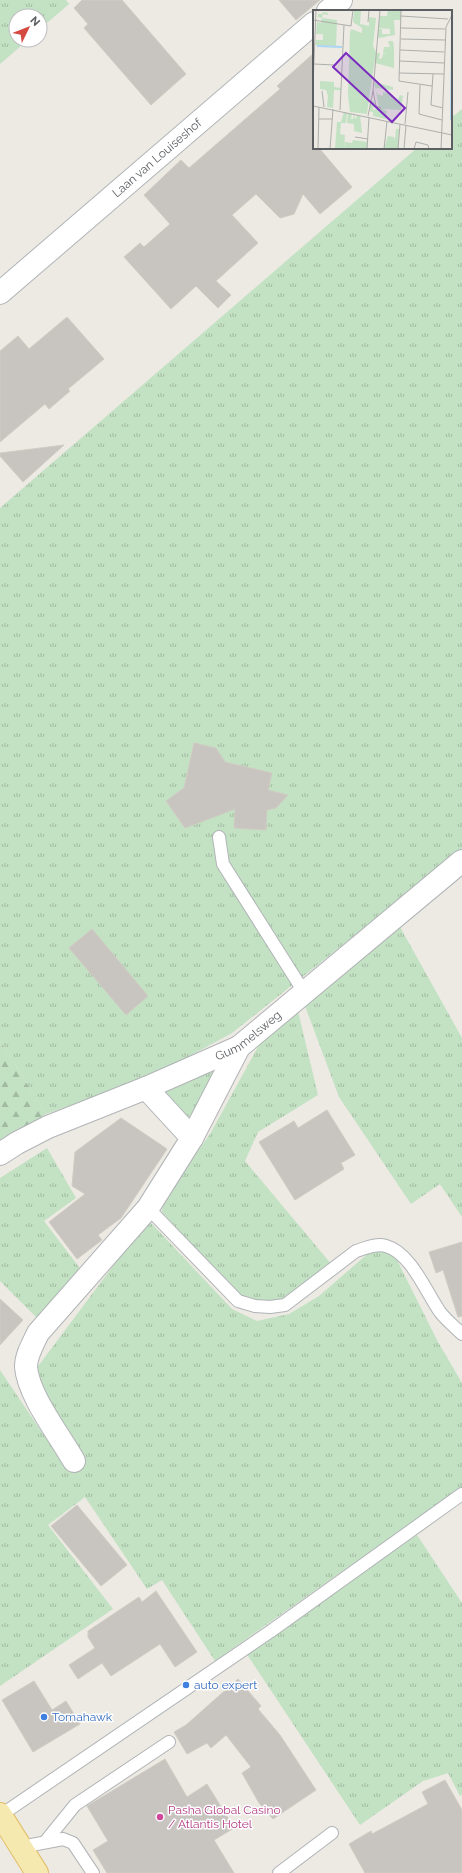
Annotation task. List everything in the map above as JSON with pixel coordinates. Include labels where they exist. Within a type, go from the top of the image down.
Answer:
[{"type":"main road","points":[[2,1822],[21,1847],[37,1873]]},
{"type":"street","points":[[329,10],[340,0]]},
{"type":"street","name":"Laan van Louiseshof","points":[[0,293],[313,24]]},
{"type":"street","name":"Gummelsweg","points":[[0,1154],[17,1142],[48,1127],[146,1088],[239,1047],[462,862]]},
{"type":"street","points":[[74,1461],[30,1388],[26,1367],[29,1351],[38,1333],[148,1208],[192,1138],[239,1047]]},
{"type":"street","points":[[146,1088],[192,1138]]},
{"type":"lane","points":[[219,837],[223,864],[304,992]]},
{"type":"lane","points":[[148,1208],[238,1301],[255,1306],[270,1307],[285,1305],[356,1251],[370,1246],[385,1246],[399,1252],[408,1262],[441,1313],[462,1334]]},
{"type":"lane","points":[[2,1822],[462,1494]]},
{"type":"lane","points":[[45,1842],[75,1805],[169,1742]]},
{"type":"lane","points":[[279,1873],[332,1833]]},
{"type":"lane","points":[[21,1847],[63,1839],[73,1843],[93,1873]]},
{"type":"green space","points":[[0,0],[66,0],[69,4],[48,22],[48,8],[8,8],[8,48],[19,48],[0,64]]},
{"type":"green space","points":[[462,109],[462,850],[232,1033],[149,1078],[46,1114],[0,1041],[0,508],[416,149],[452,149],[452,117]]},
{"type":"green space","points":[[400,927],[462,1038],[462,1217],[440,1184],[411,1204],[339,1097],[305,1006]]},
{"type":"green space","points":[[298,1011],[318,1095],[258,1132],[245,1161],[332,1265],[287,1302],[260,1305],[236,1295],[162,1212],[163,1201],[210,1134],[259,1045]]},
{"type":"green space","points":[[0,1041],[46,1114],[0,1146]]},
{"type":"green space","points":[[224,1059],[191,1127],[157,1089]]},
{"type":"green space","points":[[47,1148],[76,1198],[44,1221],[82,1271],[43,1324],[0,1281],[0,1178]]},
{"type":"green space","points":[[151,1223],[232,1309],[257,1321],[289,1314],[319,1296],[386,1238],[438,1342],[462,1383],[462,1487],[215,1661],[162,1580],[147,1589],[85,1497],[48,1525],[113,1609],[0,1686],[0,1370],[43,1434],[56,1420],[30,1377],[143,1226]]},
{"type":"green space","points":[[417,1535],[462,1603],[462,1794],[460,1796],[448,1773],[423,1781],[360,1825],[246,1653]]},
{"type":"building","points":[[82,0],[122,0],[186,74],[151,105],[84,28],[88,24],[74,8]]},
{"type":"building","points":[[279,0],[320,0],[296,20]]},
{"type":"building","points":[[313,54],[313,149],[320,149],[352,187],[320,214],[303,194],[294,214],[280,218],[256,194],[232,215],[258,243],[216,281],[231,295],[218,308],[196,286],[171,309],[124,257],[140,243],[144,247],[170,224],[144,195],[181,160],[189,168],[280,89],[277,86]]},
{"type":"building","points":[[67,317],[104,359],[68,389],[70,391],[49,409],[45,404],[0,442],[0,351],[18,336],[29,349]]},
{"type":"building","points":[[64,445],[23,482],[0,456],[0,453]]},
{"type":"building","points":[[194,743],[216,748],[225,762],[272,773],[268,790],[288,795],[276,808],[267,810],[266,830],[234,828],[235,809],[185,828],[166,801],[184,788]]},
{"type":"building","points":[[92,929],[148,996],[126,1015],[69,948]]},
{"type":"building","points":[[327,1110],[355,1155],[341,1163],[344,1169],[295,1200],[259,1142],[294,1121],[298,1128]]},
{"type":"building","points":[[121,1118],[167,1149],[121,1218],[98,1235],[102,1240],[77,1259],[49,1222],[85,1194],[72,1186],[75,1152]]},
{"type":"building","points":[[462,1242],[462,1316],[458,1317],[443,1270],[436,1273],[429,1252]]},
{"type":"building","points":[[0,1299],[23,1320],[0,1345]]},
{"type":"building","points":[[77,1505],[127,1565],[101,1586],[51,1526]]},
{"type":"building","points":[[156,1591],[197,1652],[175,1667],[160,1644],[111,1676],[102,1663],[78,1679],[69,1665],[95,1648],[88,1637],[88,1631],[139,1597],[142,1602]]},
{"type":"building","points":[[238,1679],[261,1706],[258,1709],[280,1735],[316,1790],[273,1819],[259,1803],[242,1773],[251,1767],[226,1735],[211,1748],[207,1743],[187,1754],[174,1732],[186,1725]]},
{"type":"building","name":"Tomahawk","points":[[34,1681],[52,1710],[66,1701],[80,1724],[33,1752],[2,1700]]},
{"type":"building","name":"Pasha Global Casino / Atlantis Hotel","points":[[165,1759],[187,1797],[207,1784],[234,1828],[214,1840],[234,1873],[107,1873],[93,1850],[108,1841],[87,1806]]},
{"type":"building","points":[[445,1780],[462,1810],[462,1873],[365,1873],[349,1844],[371,1831],[372,1834],[428,1804],[422,1792]]},
{"type":"place","name":"auto expert","points":[[186,1685]]},
{"type":"place","name":"Tomahawk","points":[[44,1717]]},
{"type":"place","name":"Pasha Global Casino / Atlantis Hotel","points":[[160,1817]]}]
